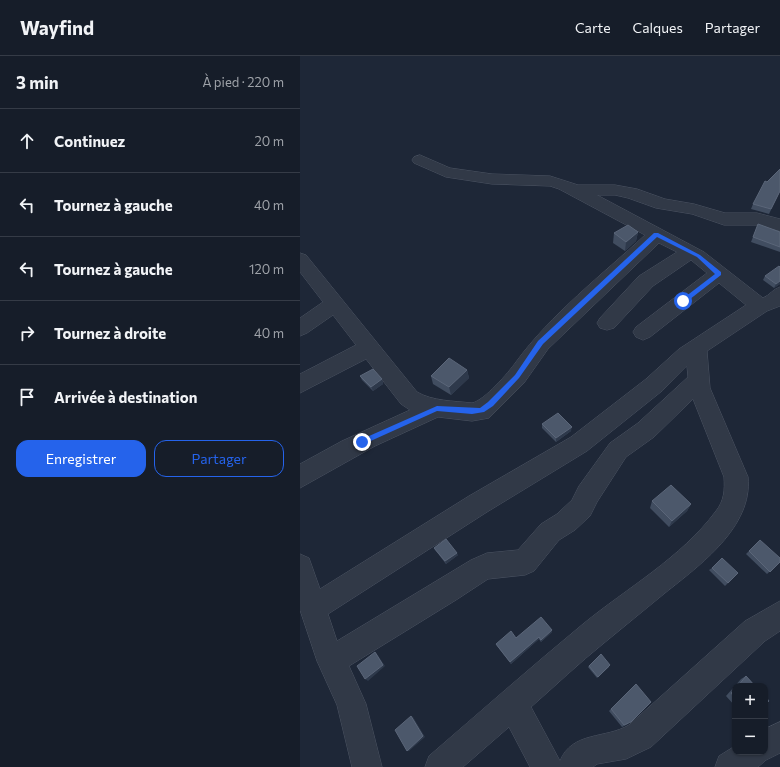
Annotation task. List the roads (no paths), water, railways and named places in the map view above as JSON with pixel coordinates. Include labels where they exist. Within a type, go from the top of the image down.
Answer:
[{"type":"street","points":[[420,160],[446,172],[492,179],[559,182],[577,190],[656,235],[702,258],[719,274],[773,301]]},
{"type":"street","points":[[577,190],[614,190],[631,192],[662,204],[694,209],[724,219],[757,219],[780,224]]},
{"type":"street","points":[[300,259],[408,398],[417,403],[437,408],[472,412],[482,410],[490,404],[517,377],[541,342],[656,235]]},
{"type":"street","points":[[607,323],[646,281],[690,252]]},
{"type":"street","points":[[643,332],[719,274]]},
{"type":"street","points":[[314,608],[478,504],[579,444],[654,385],[675,364],[697,348],[773,301]]},
{"type":"street","points":[[300,328],[335,304]]},
{"type":"street","points":[[300,384],[369,348]]},
{"type":"street","points":[[440,767],[593,634],[698,551],[725,519],[734,503],[737,488],[736,477],[702,398],[698,381],[697,348]]},
{"type":"street","points":[[331,661],[447,591],[480,569],[487,566],[525,562],[550,532],[566,522],[581,508],[588,494],[618,450],[646,430],[698,381]]},
{"type":"street","points":[[300,477],[322,463],[362,442],[437,408]]},
{"type":"street","points":[[300,566],[331,661],[350,704],[367,767]]},
{"type":"street","points":[[573,767],[584,754],[597,748],[626,744],[640,736],[755,632],[780,615]]},
{"type":"street","points":[[512,704],[547,767]]},
{"type":"street","points":[[768,743],[780,737]]},
{"type":"street","points":[[730,767],[749,755]]}]
